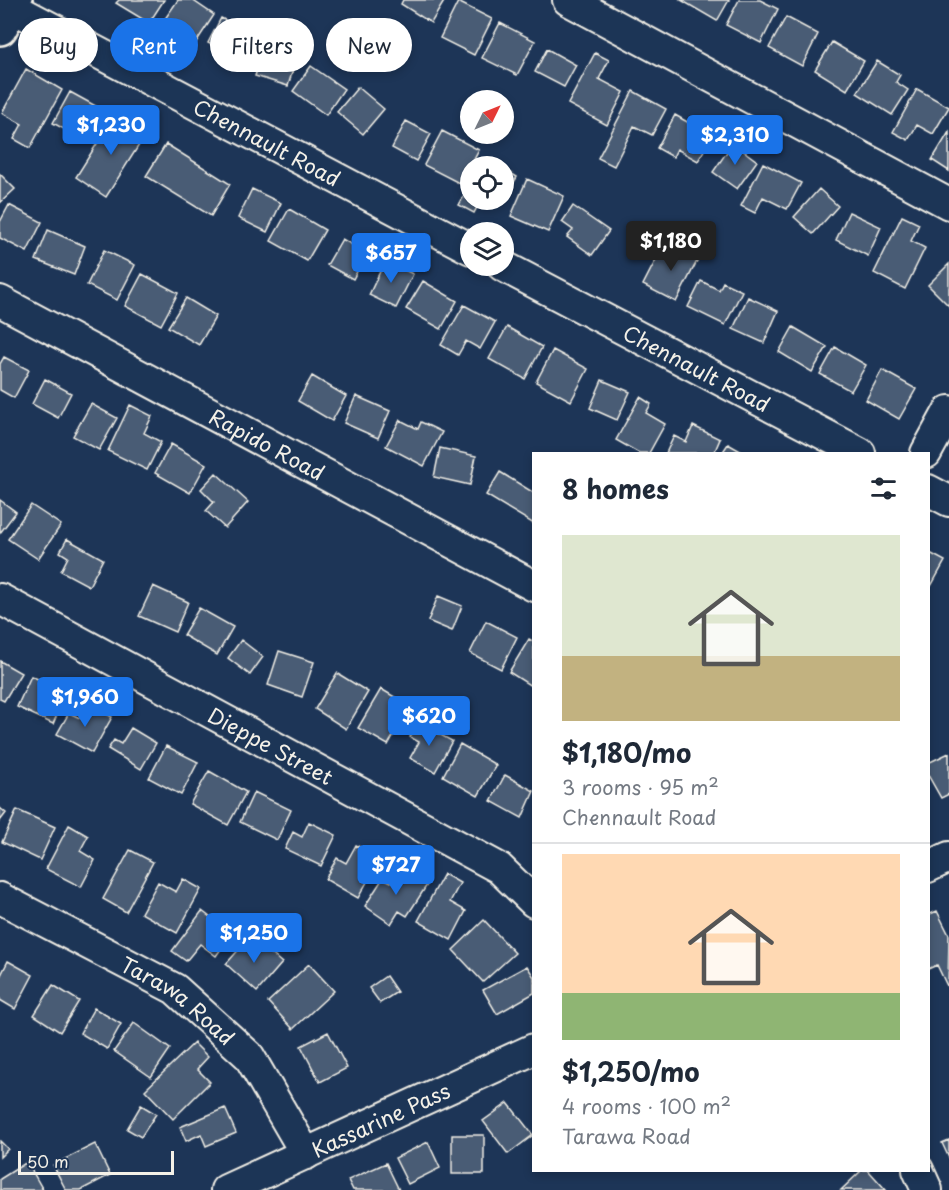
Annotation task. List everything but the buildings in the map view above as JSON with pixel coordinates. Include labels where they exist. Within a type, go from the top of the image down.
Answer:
[{"type":"street","points":[[567,0],[949,204]]},
{"type":"street","name":"Chennault Road","points":[[7,9],[460,243]]},
{"type":"street","name":"Chennault Road","points":[[514,272],[858,452]]},
{"type":"street","name":"Rapido Road","points":[[0,301],[532,585]]},
{"type":"street","points":[[927,452],[949,411]]},
{"type":"street","points":[[930,491],[949,501]]},
{"type":"street","name":"Dieppe Street","points":[[0,599],[499,868],[532,900]]},
{"type":"street","points":[[930,866],[949,857]]},
{"type":"street","name":"Tarawa Road","points":[[0,898],[175,989],[249,1056],[306,1154]]},
{"type":"street","name":"Kassarine Pass","points":[[226,1190],[532,1050]]},
{"type":"street","points":[[919,1172],[927,1190]]}]
